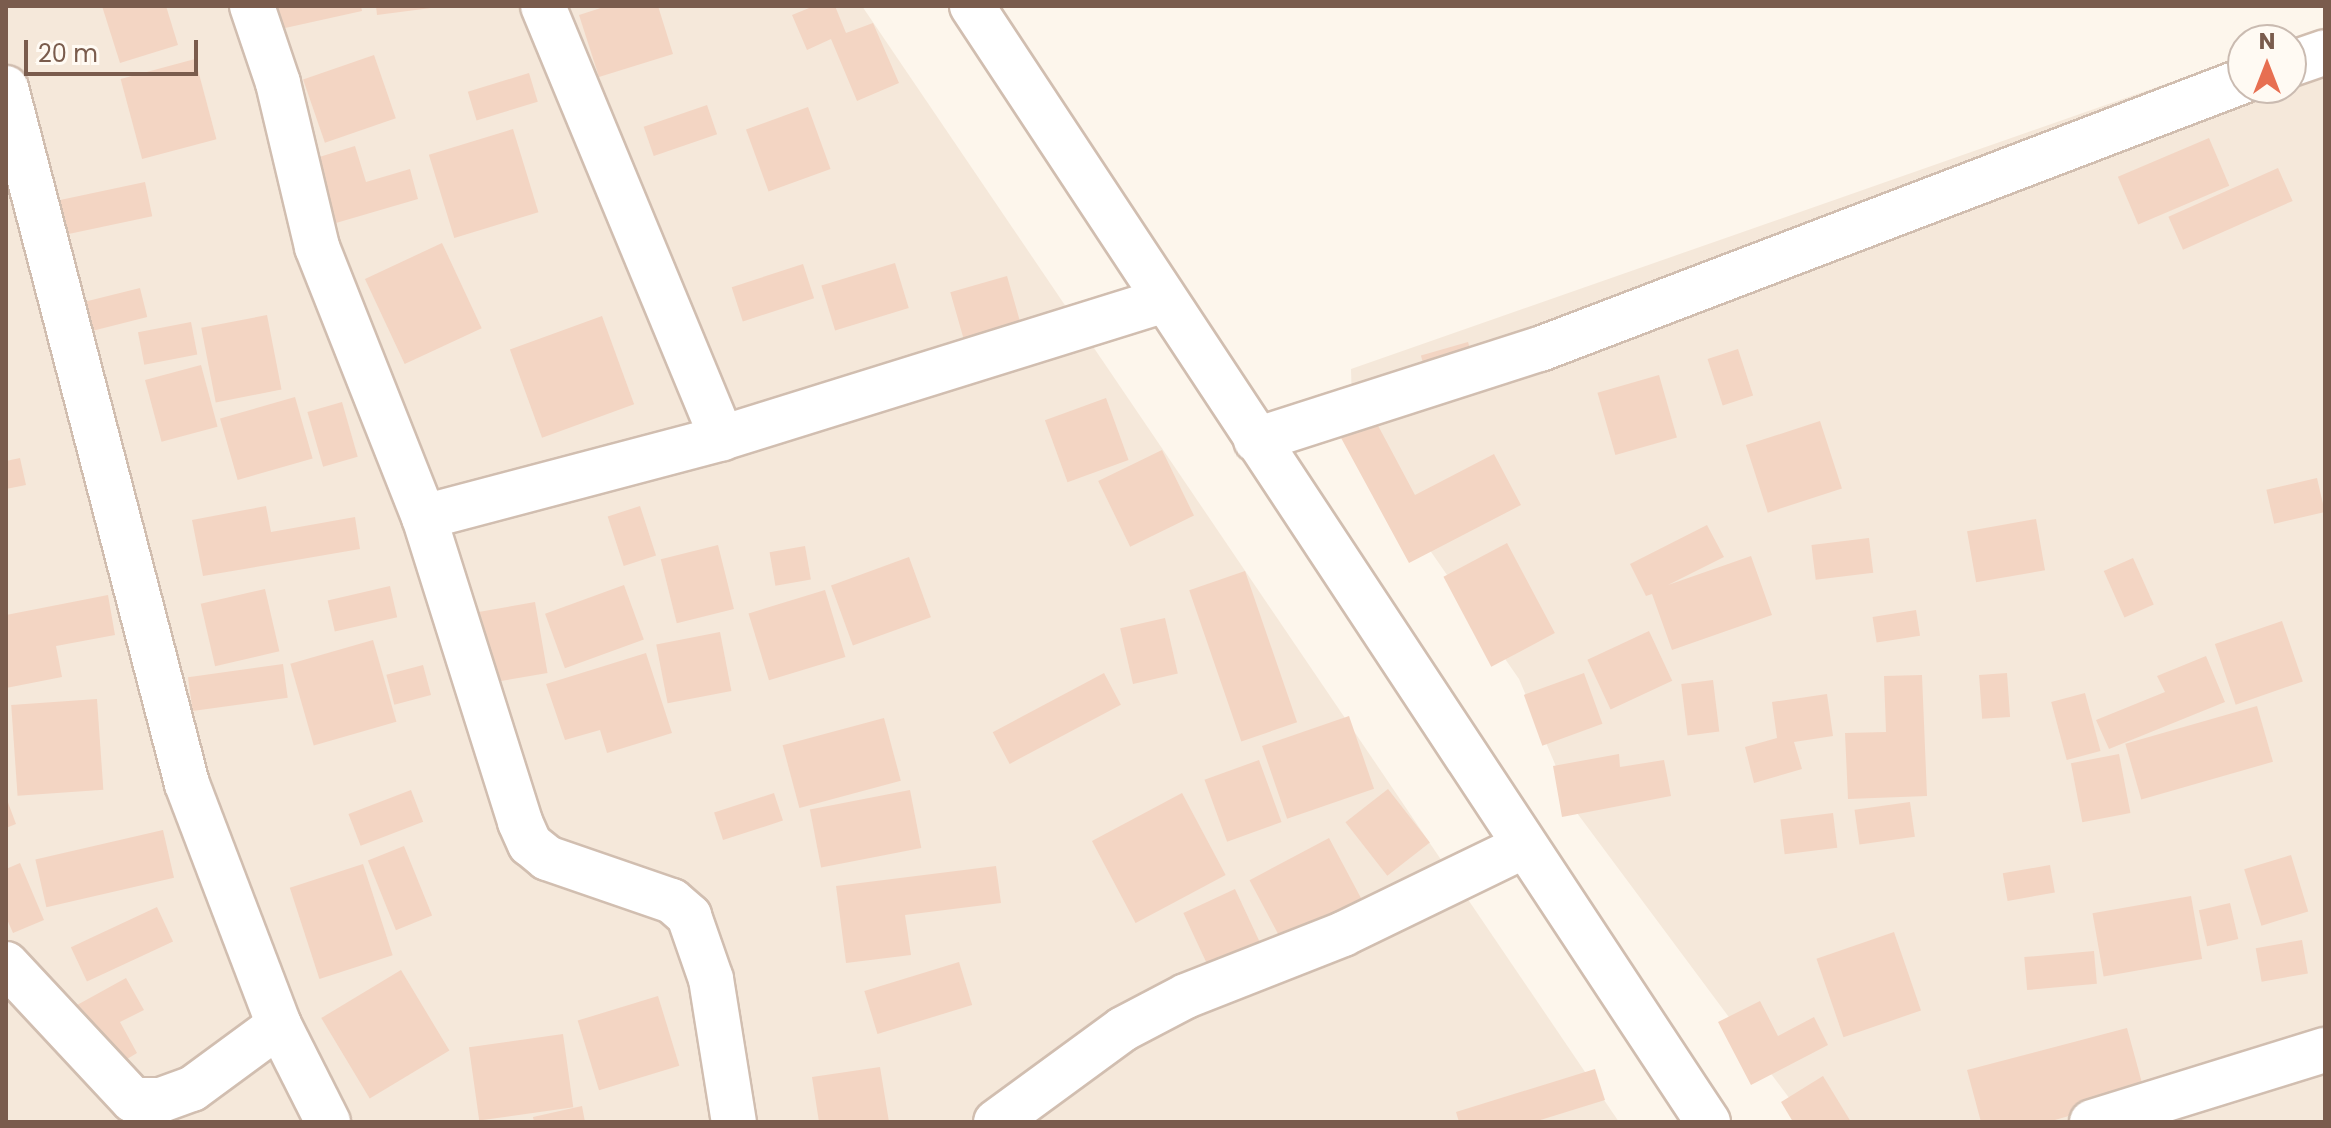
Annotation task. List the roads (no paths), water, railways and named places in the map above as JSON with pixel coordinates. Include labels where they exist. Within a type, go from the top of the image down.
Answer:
[{"type":"street","points":[[252,6],[278,83],[317,247],[424,517],[530,844],[547,858],[672,901],[689,916],[711,979],[734,1122]]},
{"type":"street","points":[[543,6],[722,438]]},
{"type":"street","points":[[972,6],[1708,1122]]},
{"type":"street","points":[[1256,440],[1540,349],[2227,87]]},
{"type":"street","points":[[6,88],[187,784],[279,1025],[328,1122]]},
{"type":"street","points":[[424,517],[722,438],[1164,300]]},
{"type":"street","points":[[996,1122],[1123,1029],[1186,996],[1343,934],[1524,846]]},
{"type":"street","points":[[6,964],[133,1100],[161,1100],[192,1089],[279,1025]]},
{"type":"street","points":[[2092,1122],[2325,1050]]}]
